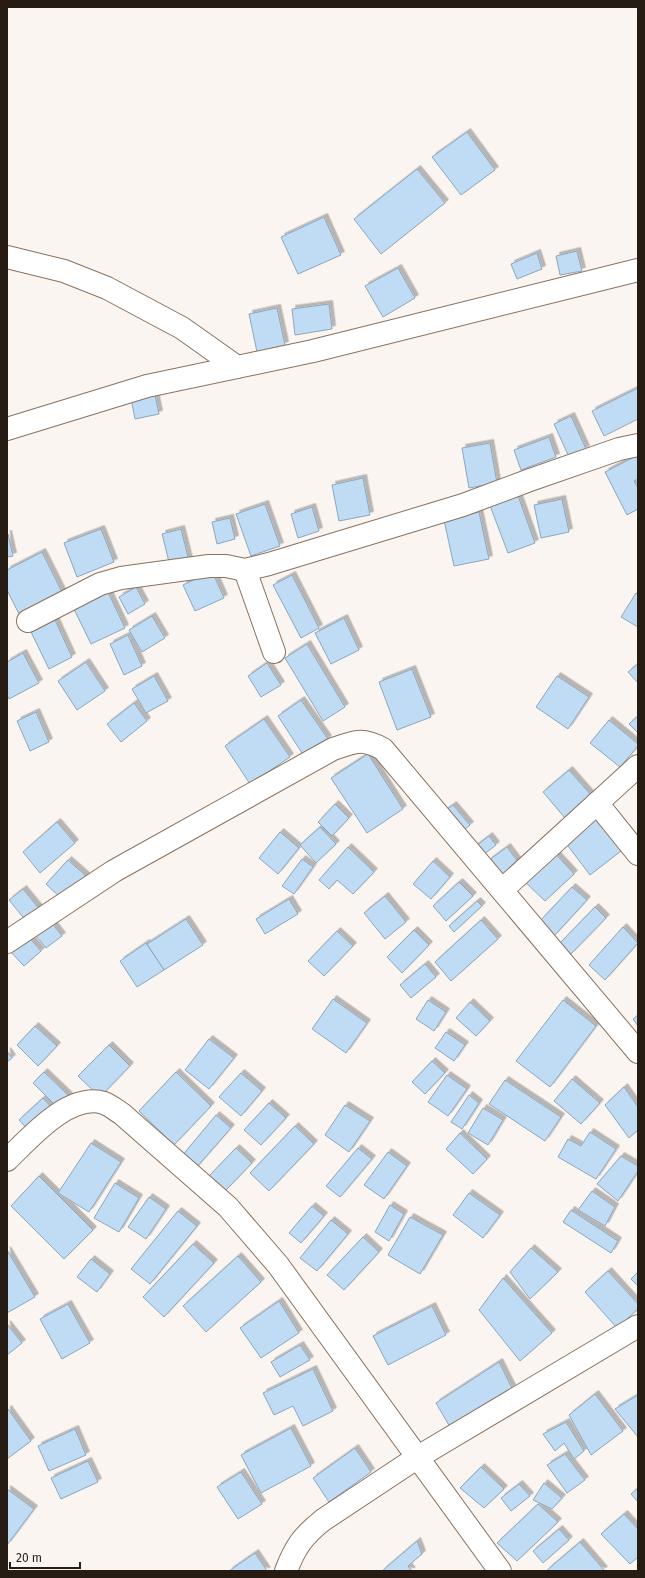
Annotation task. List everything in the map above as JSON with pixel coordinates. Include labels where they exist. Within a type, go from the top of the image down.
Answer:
[{"type":"street","points":[[7,257],[64,271],[107,288],[182,328],[237,367]]},
{"type":"street","points":[[7,430],[147,386],[314,351],[638,270]]},
{"type":"street","points":[[28,622],[100,584],[121,578],[209,566],[226,566],[246,570],[277,562],[463,504],[619,449],[638,445]]},
{"type":"street","points":[[246,570],[274,652]]},
{"type":"street","points":[[7,942],[114,871],[333,749],[357,742],[370,742],[383,749],[638,1052]]},
{"type":"street","points":[[502,890],[638,766]]},
{"type":"street","points":[[598,803],[638,854]]},
{"type":"street","points":[[7,1160],[48,1121],[70,1107],[87,1101],[104,1103],[122,1114],[228,1207],[278,1265],[500,1571]]},
{"type":"street","points":[[286,1571],[293,1553],[311,1530],[323,1520],[418,1457],[638,1326]]},
{"type":"building","points":[[467,132],[495,170],[461,195],[432,157]]},
{"type":"building","points":[[417,169],[445,203],[381,254],[354,219]]},
{"type":"building","points":[[324,217],[341,255],[298,274],[281,237]]},
{"type":"building","points":[[577,251],[582,271],[560,275],[556,256]]},
{"type":"building","points":[[537,253],[542,269],[517,279],[511,264]]},
{"type":"building","points":[[398,268],[415,298],[383,317],[365,286]]},
{"type":"building","points":[[329,304],[332,329],[295,335],[292,309]]},
{"type":"building","points":[[277,308],[285,345],[257,352],[249,314]]},
{"type":"building","points":[[638,388],[638,419],[604,436],[592,411]]},
{"type":"building","points":[[155,395],[159,414],[135,419],[131,399]]},
{"type":"building","points":[[571,416],[586,449],[569,457],[554,424]]},
{"type":"building","points":[[549,437],[556,457],[521,470],[514,450]]},
{"type":"building","points":[[490,443],[497,483],[469,488],[462,448]]},
{"type":"building","points":[[638,455],[638,479],[634,481],[638,488],[638,509],[627,515],[605,472]]},
{"type":"building","points":[[363,478],[370,515],[339,521],[332,485]]},
{"type":"building","points":[[517,493],[535,543],[508,553],[489,503]]},
{"type":"building","points":[[562,499],[569,532],[541,538],[534,505]]},
{"type":"building","points":[[265,504],[280,546],[251,556],[236,514]]},
{"type":"building","points":[[312,507],[319,531],[298,538],[291,514]]},
{"type":"building","points":[[479,512],[489,559],[454,566],[444,520]]},
{"type":"building","points":[[230,518],[235,539],[217,544],[212,522]]},
{"type":"building","points":[[101,529],[114,562],[77,577],[64,543]]},
{"type":"building","points":[[181,529],[189,561],[170,566],[162,534]]},
{"type":"building","points":[[7,534],[13,556],[7,557]]},
{"type":"building","points":[[42,552],[63,594],[20,616],[7,590],[7,570]]},
{"type":"building","points":[[212,571],[224,598],[195,611],[183,585]]},
{"type":"building","points":[[292,575],[319,628],[301,638],[273,585]]},
{"type":"building","points":[[136,587],[145,604],[128,614],[119,597]]},
{"type":"building","points":[[107,590],[125,628],[91,644],[73,607]]},
{"type":"building","points":[[636,593],[638,594],[638,627],[621,617]]},
{"type":"building","points":[[152,616],[165,638],[142,652],[129,630]]},
{"type":"building","points":[[344,618],[359,650],[331,664],[315,633]]},
{"type":"building","points":[[55,620],[72,657],[49,669],[31,632]]},
{"type":"building","points":[[128,635],[142,666],[124,675],[110,644]]},
{"type":"building","points":[[307,644],[345,707],[323,721],[285,658]]},
{"type":"building","points":[[23,653],[39,683],[9,699],[7,695],[7,662]]},
{"type":"building","points":[[86,662],[105,691],[77,710],[58,681]]},
{"type":"building","points":[[267,663],[281,685],[261,697],[248,676]]},
{"type":"building","points":[[638,664],[638,683],[628,672]]},
{"type":"building","points":[[412,669],[431,717],[397,730],[379,682]]},
{"type":"building","points":[[154,676],[168,701],[146,713],[132,689]]},
{"type":"building","points":[[557,676],[589,697],[568,729],[536,707]]},
{"type":"building","points":[[301,700],[328,739],[304,756],[278,716]]},
{"type":"building","points":[[134,703],[147,721],[121,742],[107,724]]},
{"type":"building","points":[[36,712],[49,742],[30,751],[17,721]]},
{"type":"building","points":[[638,716],[638,733],[629,724]]},
{"type":"building","points":[[264,719],[290,757],[250,784],[225,746]]},
{"type":"building","points":[[609,720],[638,744],[638,746],[620,767],[590,743]]},
{"type":"building","points":[[368,754],[403,809],[367,833],[331,778]]},
{"type":"building","points":[[569,770],[591,795],[565,818],[543,792]]},
{"type":"building","points":[[335,804],[349,818],[332,836],[318,822]]},
{"type":"building","points":[[453,805],[470,825],[459,834],[442,813]]},
{"type":"building","points":[[600,815],[625,848],[590,875],[565,842]]},
{"type":"building","points":[[57,822],[75,843],[40,873],[23,852]]},
{"type":"building","points":[[320,827],[336,844],[316,863],[300,845]]},
{"type":"building","points":[[280,832],[299,848],[278,874],[259,858]]},
{"type":"building","points":[[489,836],[496,845],[479,858],[472,849]]},
{"type":"building","points":[[348,847],[374,872],[353,894],[337,880],[329,889],[319,880]]},
{"type":"building","points":[[507,847],[519,863],[500,877],[488,861]]},
{"type":"building","points":[[554,852],[574,874],[545,901],[524,881]]},
{"type":"building","points":[[302,859],[313,867],[294,894],[282,886]]},
{"type":"building","points":[[68,860],[86,876],[64,901],[46,884]]},
{"type":"building","points":[[433,861],[450,877],[431,899],[413,884]]},
{"type":"building","points":[[459,882],[473,896],[446,921],[433,906]]},
{"type":"building","points":[[572,887],[587,900],[554,936],[539,922]]},
{"type":"building","points":[[23,889],[41,911],[27,922],[9,900]]},
{"type":"building","points":[[385,896],[406,922],[385,939],[364,913]]},
{"type":"building","points":[[289,899],[298,914],[265,934],[256,919]]},
{"type":"building","points":[[477,901],[482,906],[454,932],[449,926]]},
{"type":"building","points":[[595,907],[606,918],[571,954],[560,943]]},
{"type":"building","points":[[48,918],[62,936],[46,948],[32,931]]},
{"type":"building","points":[[186,919],[203,945],[164,970],[147,944]]},
{"type":"building","points":[[481,920],[498,939],[451,981],[435,962]]},
{"type":"building","points":[[623,927],[638,943],[605,980],[589,965]]},
{"type":"building","points":[[414,930],[429,945],[402,973],[387,957]]},
{"type":"building","points":[[337,931],[353,946],[324,976],[308,961]]},
{"type":"building","points":[[25,933],[41,951],[24,966],[8,949]]},
{"type":"building","points":[[146,943],[164,970],[137,987],[120,961]]},
{"type":"building","points":[[425,964],[436,977],[411,998],[400,985]]},
{"type":"building","points":[[333,999],[367,1023],[346,1053],[312,1029]]},
{"type":"building","points":[[428,1000],[446,1012],[434,1031],[416,1019]]},
{"type":"building","points":[[563,1000],[596,1026],[550,1087],[516,1061]]},
{"type":"building","points":[[470,1002],[490,1021],[476,1036],[456,1018]]},
{"type":"building","points":[[638,1015],[638,1026],[633,1019]]},
{"type":"building","points":[[35,1026],[57,1046],[38,1066],[17,1045]]},
{"type":"building","points":[[446,1032],[465,1045],[454,1061],[435,1048]]},
{"type":"building","points":[[209,1039],[234,1058],[209,1089],[185,1070]]},
{"type":"building","points":[[109,1045],[130,1066],[100,1097],[78,1076]]},
{"type":"building","points":[[7,1051],[12,1058],[7,1062]]},
{"type":"building","points":[[432,1061],[445,1073],[425,1094],[412,1082]]},
{"type":"building","points":[[44,1072],[69,1096],[58,1108],[33,1083]]},
{"type":"building","points":[[176,1072],[211,1106],[174,1145],[139,1111]]},
{"type":"building","points":[[241,1073],[262,1091],[241,1116],[219,1097]]},
{"type":"building","points":[[447,1075],[467,1089],[448,1116],[428,1102]]},
{"type":"building","points":[[572,1079],[600,1103],[581,1124],[554,1101]]},
{"type":"building","points":[[505,1080],[561,1117],[545,1141],[489,1104]]},
{"type":"building","points":[[624,1087],[638,1107],[638,1130],[629,1138],[605,1105]]},
{"type":"building","points":[[469,1095],[479,1103],[462,1129],[451,1122]]},
{"type":"building","points":[[43,1098],[53,1109],[29,1131],[19,1120]]},
{"type":"building","points":[[269,1103],[286,1118],[261,1145],[244,1130]]},
{"type":"building","points":[[345,1105],[370,1121],[349,1152],[325,1135]]},
{"type":"building","points":[[483,1108],[503,1120],[488,1145],[468,1133]]},
{"type":"building","points":[[216,1115],[231,1128],[195,1169],[181,1157]]},
{"type":"building","points":[[295,1126],[314,1144],[269,1191],[250,1173]]},
{"type":"building","points":[[590,1132],[616,1149],[596,1179],[558,1157],[568,1139],[581,1146]]},
{"type":"building","points":[[460,1133],[487,1159],[473,1174],[446,1149]]},
{"type":"building","points":[[91,1143],[121,1162],[89,1212],[58,1193]]},
{"type":"building","points":[[236,1148],[252,1163],[225,1191],[209,1176]]},
{"type":"building","points":[[358,1148],[372,1159],[340,1197],[326,1186]]},
{"type":"building","points":[[388,1152],[407,1166],[384,1199],[364,1185]]},
{"type":"building","points":[[621,1156],[638,1166],[638,1171],[618,1201],[597,1184]]},
{"type":"building","points":[[39,1176],[93,1230],[64,1259],[11,1206]]},
{"type":"building","points":[[115,1183],[139,1198],[119,1232],[94,1218]]},
{"type":"building","points":[[592,1191],[615,1207],[605,1226],[578,1210]]},
{"type":"building","points":[[469,1193],[500,1215],[483,1238],[453,1215]]},
{"type":"building","points":[[149,1197],[166,1209],[146,1239],[128,1227]]},
{"type":"building","points":[[390,1205],[404,1214],[389,1241],[375,1232]]},
{"type":"building","points":[[312,1206],[324,1216],[301,1243],[289,1233]]},
{"type":"building","points":[[571,1210],[618,1241],[611,1253],[563,1222]]},
{"type":"building","points":[[178,1211],[197,1226],[150,1284],[131,1269]]},
{"type":"building","points":[[410,1217],[443,1235],[420,1274],[388,1255]]},
{"type":"building","points":[[331,1220],[348,1234],[317,1271],[300,1258]]},
{"type":"building","points":[[363,1237],[379,1252],[344,1290],[327,1275]]},
{"type":"building","points":[[193,1244],[214,1263],[164,1317],[143,1297]]},
{"type":"building","points":[[531,1248],[558,1272],[530,1299],[510,1272]]},
{"type":"building","points":[[7,1250],[35,1297],[7,1313]]},
{"type":"building","points":[[238,1256],[261,1282],[206,1332],[183,1306]]},
{"type":"building","points":[[91,1259],[110,1274],[97,1292],[77,1277]]},
{"type":"building","points":[[608,1271],[638,1304],[638,1309],[617,1328],[585,1292]]},
{"type":"building","points":[[638,1272],[638,1286],[631,1279]]},
{"type":"building","points":[[503,1278],[552,1333],[520,1361],[479,1310]]},
{"type":"building","points":[[279,1301],[299,1333],[261,1358],[240,1328]]},
{"type":"building","points":[[68,1304],[90,1343],[62,1359],[40,1319]]},
{"type":"building","points":[[432,1306],[446,1335],[388,1365],[373,1336]]},
{"type":"building","points":[[7,1324],[22,1343],[7,1355]]},
{"type":"building","points":[[300,1345],[310,1360],[280,1377],[271,1362]]},
{"type":"building","points":[[499,1362],[512,1388],[450,1427],[436,1403]]},
{"type":"building","points":[[313,1369],[333,1411],[303,1426],[293,1406],[274,1415],[263,1393]]},
{"type":"building","points":[[595,1394],[623,1431],[591,1455],[569,1415]]},
{"type":"building","points":[[638,1395],[638,1437],[615,1409]]},
{"type":"building","points":[[8,1409],[31,1441],[7,1459],[7,1410]]},
{"type":"building","points":[[566,1422],[584,1451],[574,1459],[564,1443],[555,1451],[543,1434]]},
{"type":"building","points":[[291,1428],[311,1466],[261,1493],[241,1455]]},
{"type":"building","points":[[75,1429],[86,1455],[49,1471],[38,1446]]},
{"type":"building","points":[[355,1448],[371,1472],[329,1502],[313,1478]]},
{"type":"building","points":[[565,1454],[585,1480],[567,1493],[547,1465]]},
{"type":"building","points":[[88,1461],[98,1482],[61,1499],[51,1478]]},
{"type":"building","points":[[481,1467],[504,1489],[484,1508],[460,1488]]},
{"type":"building","points":[[241,1472],[262,1504],[238,1519],[217,1487]]},
{"type":"building","points":[[544,1483],[562,1498],[552,1509],[533,1500]]},
{"type":"building","points":[[519,1484],[530,1496],[511,1511],[501,1498]]},
{"type":"building","points":[[638,1488],[638,1502],[631,1494]]},
{"type":"building","points":[[7,1489],[34,1509],[7,1545]]},
{"type":"building","points":[[538,1504],[558,1522],[517,1561],[497,1543]]},
{"type":"building","points":[[624,1514],[638,1529],[638,1557],[630,1564],[601,1534]]},
{"type":"building","points":[[559,1529],[569,1540],[543,1563],[533,1551]]},
{"type":"building","points":[[417,1541],[422,1554],[408,1566],[412,1571],[382,1571]]},
{"type":"building","points":[[580,1542],[604,1570],[546,1571]]},
{"type":"building","points":[[255,1553],[267,1571],[229,1571]]}]
